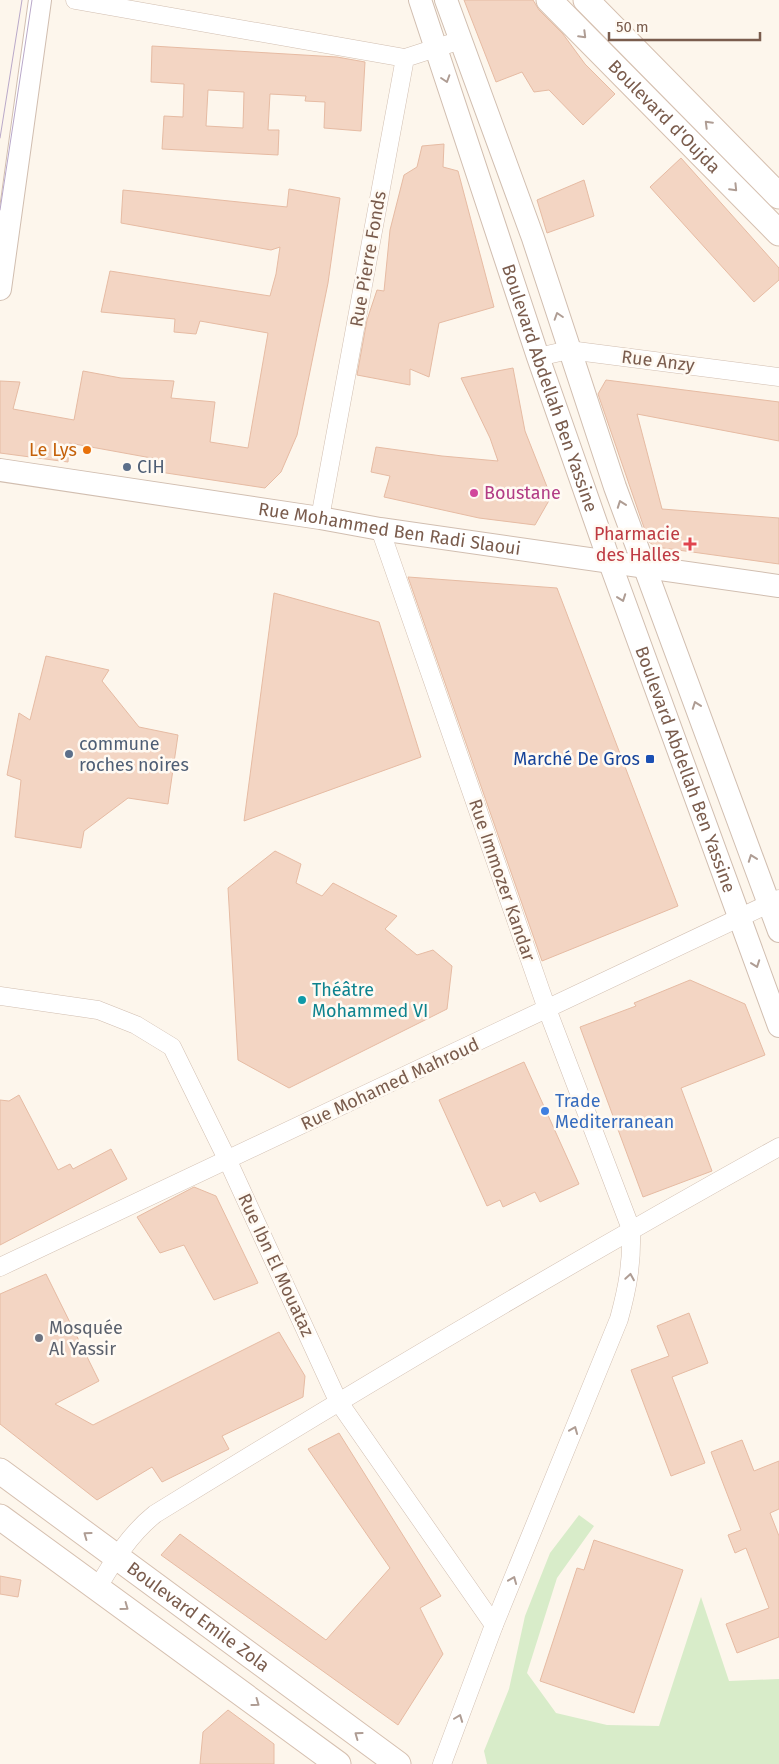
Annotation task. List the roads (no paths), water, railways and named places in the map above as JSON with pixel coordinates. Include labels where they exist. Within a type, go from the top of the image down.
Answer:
[{"type":"main road","name":"Boulevard d'Oujda","points":[[586,0],[779,196]]},
{"type":"main road","name":"Boulevard d'Oujda","points":[[562,5],[630,82],[778,229]]},
{"type":"main road","points":[[630,82],[650,65]]},
{"type":"main road","name":"Boulevard Emile Zola","points":[[0,1470],[398,1764]]},
{"type":"main road","name":"Boulevard Emile Zola","points":[[0,1517],[338,1764]]},
{"type":"street","points":[[0,289],[40,0]]},
{"type":"street","points":[[75,0],[405,58],[461,40]]},
{"type":"street","name":"Boulevard Abdellah Ben Yassine","points":[[420,0],[500,244],[608,560],[779,1026]]},
{"type":"street","name":"Boulevard Abdellah Ben Yassine","points":[[446,0],[533,238],[569,350],[644,565],[676,652],[774,901],[779,930]]},
{"type":"street","name":"Rue Pierre Fonds","points":[[320,518],[405,58]]},
{"type":"street","points":[[500,244],[533,238]]},
{"type":"street","name":"Rue Anzy","points":[[538,357],[569,350],[779,377]]},
{"type":"street","name":"Rue Mohammed Ben Radi Slaoui","points":[[0,470],[320,518],[380,529],[644,565],[779,586]]},
{"type":"street","name":"Rue Immozer Kandar","points":[[380,529],[547,1009],[631,1229],[632,1261],[628,1288],[619,1319],[494,1625],[442,1764]]},
{"type":"street","points":[[646,663],[676,652]]},
{"type":"street","name":"Rue Mohamed Mahroud","points":[[0,1267],[228,1161],[774,901]]},
{"type":"street","name":"Rue Ibn El Mouataz","points":[[0,996],[98,1010],[136,1026],[172,1047],[228,1161],[338,1401],[494,1625]]},
{"type":"street","points":[[98,1587],[116,1556],[136,1531],[155,1514],[338,1401],[631,1229],[779,1146]]},
{"type":"tram line","points":[[0,138],[22,0]]},
{"type":"tram line","points":[[0,210],[32,0]]},
{"type":"place","name":"Le Lys","points":[[87,450]]},
{"type":"place","name":"CIH","points":[[127,467]]},
{"type":"place","name":"Boustane","points":[[474,493]]},
{"type":"place","name":"Pharmacie des Halles","points":[[690,544]]},
{"type":"place","name":"commune roches noires","points":[[69,754]]},
{"type":"place","name":"Marché De Gros","points":[[650,759]]},
{"type":"place","name":"Théâtre Mohammed VI","points":[[302,1000]]},
{"type":"place","name":"Trade Mediterranean","points":[[545,1111]]},
{"type":"place","name":"Mosquée Al Yassir","points":[[39,1338]]}]
